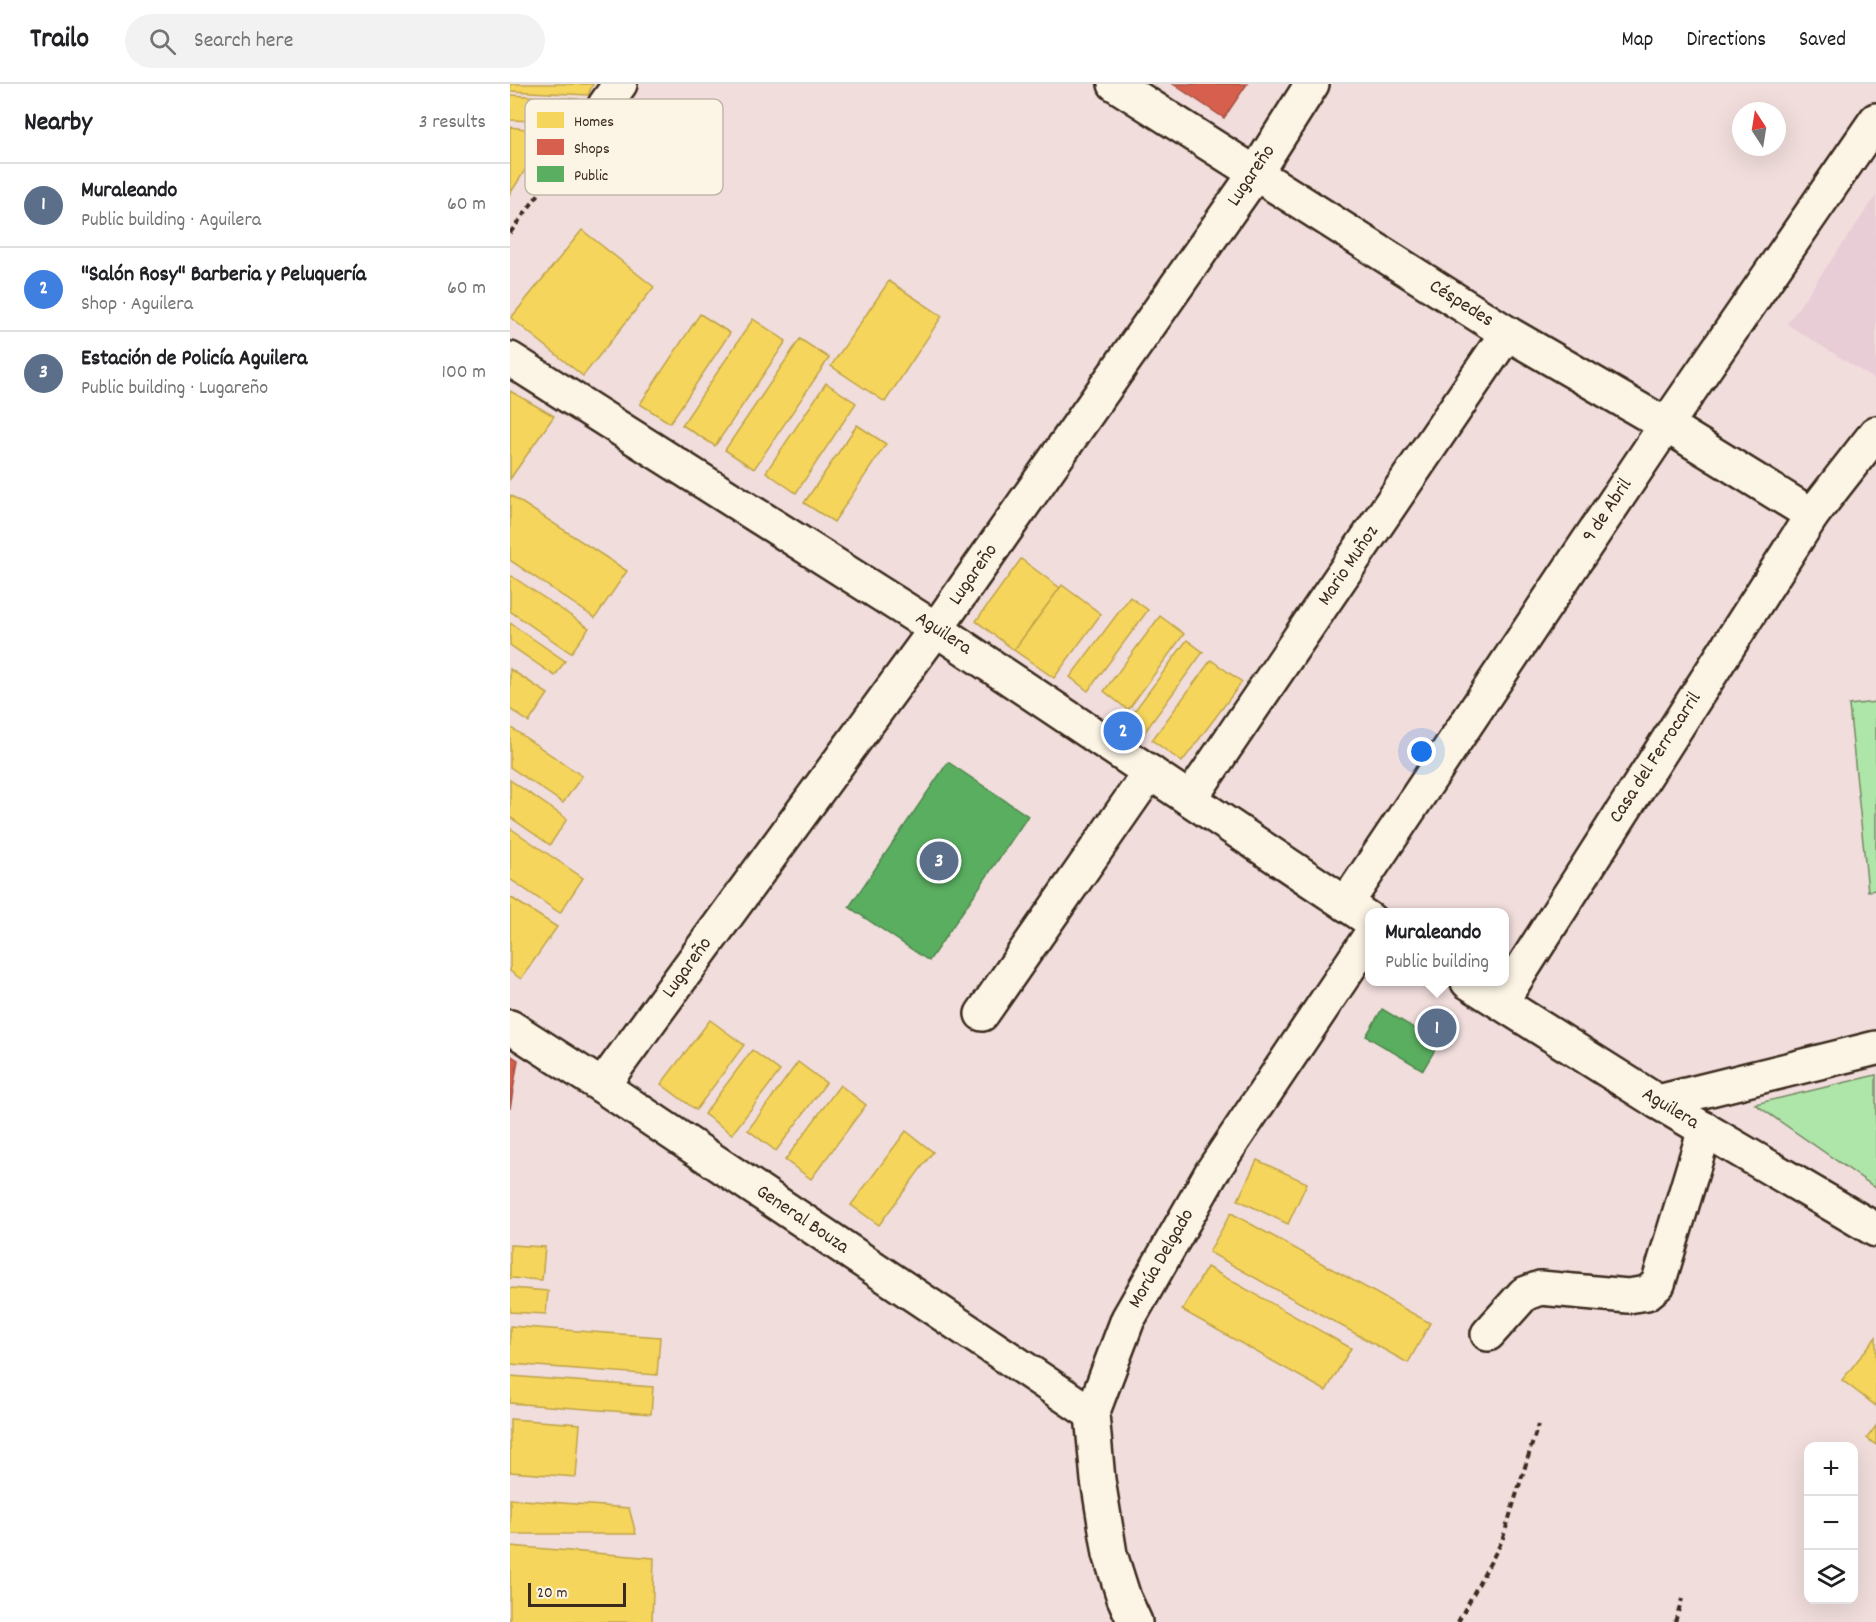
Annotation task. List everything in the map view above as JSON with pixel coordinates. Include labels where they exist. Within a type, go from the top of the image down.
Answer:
[{"type":"street","name":"Céspedes","points":[[1115,84],[1508,333],[1666,424],[1812,515]]},
{"type":"street","name":"Lugareño","points":[[602,1086],[936,629],[1255,174],[1312,84]]},
{"type":"street","name":"9 de Abril","points":[[1358,912],[1666,424],[1876,120]]},
{"type":"street","name":"Mario Muñoz","points":[[1190,799],[1508,333]]},
{"type":"street","name":"Aguilera","points":[[510,359],[936,629],[1358,912]]},
{"type":"street","name":"Casa del Ferrocarril","points":[[1501,1002],[1812,515],[1876,432]]},
{"type":"street","points":[[982,1014],[1150,772]]},
{"type":"street","name":"Morúa Delgado","points":[[1135,1622],[1110,1554],[1098,1480],[1092,1414],[1128,1319],[1212,1172],[1365,943]]},
{"type":"street","name":"Aguilera","points":[[1476,986],[1658,1102],[1876,1230]]},
{"type":"street","name":"General Bouza","points":[[510,1027],[602,1086],[1092,1414]]},
{"type":"street","points":[[1658,1102],[1876,1048]]},
{"type":"street","points":[[1488,1334],[1524,1294],[1540,1288],[1628,1296],[1647,1293],[1658,1284],[1705,1129]]},
{"type":"path","points":[[510,233],[538,195]]},
{"type":"path","points":[[1458,1622],[1502,1542],[1538,1425]]},
{"type":"path","points":[[1675,1622],[1682,1599]]},
{"type":"shaded area","points":[[1876,196],[1876,380],[1787,324]]},
{"type":"green space","points":[[1876,702],[1876,890],[1868,891],[1849,705]]},
{"type":"green space","points":[[1876,1075],[1876,1188],[1755,1104]]},
{"type":"building: Homes","points":[[510,84],[593,84],[588,95],[510,91]]},
{"type":"building: Homes","points":[[510,95],[578,99],[525,99],[525,121],[510,120]]},
{"type":"building: Homes","points":[[510,127],[525,129],[525,170],[510,194]]},
{"type":"building: Homes","points":[[582,230],[654,287],[583,376],[511,318]]},
{"type":"building: Homes","points":[[889,281],[942,316],[885,402],[831,366]]},
{"type":"building: Homes","points":[[700,314],[730,333],[670,423],[640,404]]},
{"type":"building: Homes","points":[[753,319],[786,341],[715,446],[682,425]]},
{"type":"building: Homes","points":[[800,339],[829,358],[754,469],[725,450]]},
{"type":"building: Homes","points":[[826,383],[856,403],[796,493],[766,472]]},
{"type":"building: Homes","points":[[510,391],[554,416],[510,479]]},
{"type":"building: Homes","points":[[857,425],[886,444],[834,522],[804,503]]},
{"type":"building: Homes","points":[[510,495],[627,571],[595,618],[510,560]]},
{"type":"building: Homes","points":[[1021,559],[1060,588],[1014,650],[976,621]]},
{"type":"building: Homes","points":[[510,575],[589,628],[571,653],[510,611]]},
{"type":"building: Homes","points":[[1062,585],[1101,614],[1054,678],[1014,650]]},
{"type":"building: Homes","points":[[1130,597],[1148,610],[1088,691],[1070,677]]},
{"type":"building: Homes","points":[[1160,616],[1184,634],[1128,710],[1104,691]]},
{"type":"building: Homes","points":[[510,623],[565,661],[555,676],[510,645]]},
{"type":"building: Homes","points":[[1187,640],[1203,652],[1144,733],[1127,721]]},
{"type":"building: Homes","points":[[1211,660],[1242,682],[1182,762],[1152,740]]},
{"type":"building: Homes","points":[[510,669],[548,694],[529,722],[510,709]]},
{"type":"building: Homes","points":[[510,727],[582,776],[563,803],[510,767]]},
{"type":"building: Homes","points":[[510,780],[567,819],[550,845],[510,817]]},
{"type":"building: Homes","points":[[510,828],[583,878],[560,913],[510,879]]},
{"type":"building: Homes","points":[[510,897],[557,927],[521,979],[510,971]]},
{"type":"building: Homes","points":[[710,1020],[744,1045],[696,1110],[661,1084]]},
{"type":"building: Homes","points":[[752,1050],[780,1071],[732,1134],[704,1114]]},
{"type":"building: Homes","points":[[798,1062],[826,1083],[776,1151],[748,1130]]},
{"type":"building: Homes","points":[[840,1085],[866,1105],[811,1179],[785,1160]]},
{"type":"building: Homes","points":[[906,1131],[933,1152],[879,1225],[851,1205]]},
{"type":"building: Homes","points":[[1257,1160],[1307,1183],[1288,1224],[1238,1200]]},
{"type":"building: Homes","points":[[1231,1213],[1430,1323],[1408,1363],[1209,1252]]},
{"type":"building: Homes","points":[[510,1245],[545,1247],[542,1280],[510,1278]]},
{"type":"building: Homes","points":[[1207,1267],[1351,1348],[1326,1391],[1182,1310]]},
{"type":"building: Homes","points":[[510,1288],[548,1291],[546,1314],[510,1312]]},
{"type":"building: Homes","points":[[510,1326],[660,1337],[657,1375],[510,1364]]},
{"type":"building: Homes","points":[[1876,1337],[1876,1406],[1842,1380]]},
{"type":"building: Homes","points":[[510,1376],[653,1387],[651,1414],[510,1403]]},
{"type":"building: Homes","points":[[510,1419],[580,1424],[576,1477],[510,1472]]},
{"type":"building: Homes","points":[[1876,1426],[1876,1445],[1867,1438]]},
{"type":"building: Homes","points":[[510,1499],[629,1508],[636,1534],[510,1534]]},
{"type":"building: Homes","points":[[510,1546],[654,1558],[652,1622],[510,1622]]},
{"type":"building: Shops","points":[[1173,84],[1247,84],[1224,118]]},
{"type":"building: Shops","points":[[510,1055],[518,1060],[510,1109]]},
{"type":"building: Public","points":[[948,762],[1028,816],[929,961],[849,907]]},
{"type":"building: Public","points":[[1382,1009],[1439,1043],[1423,1070],[1366,1036]]},
{"type":"place","name":"\"Salón Rosy\" Barberia y Peluquería","points":[[1123,731]]},
{"type":"place","name":"Estación de Policía Aguilera","points":[[939,861]]},
{"type":"place","name":"Muraleando","points":[[1437,1028]]}]
